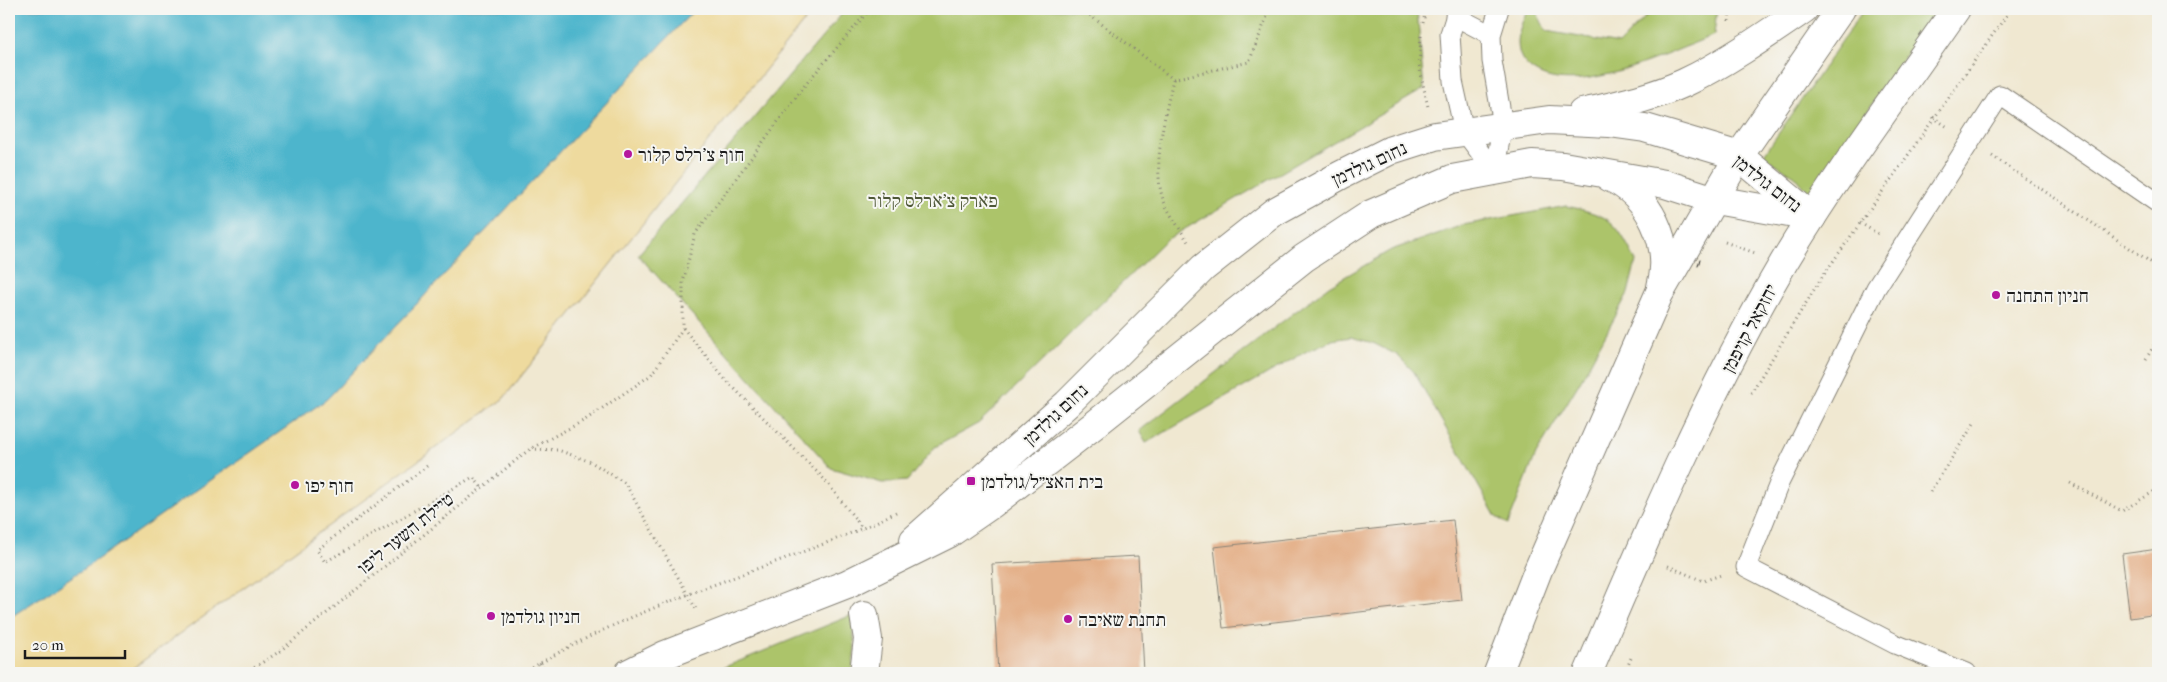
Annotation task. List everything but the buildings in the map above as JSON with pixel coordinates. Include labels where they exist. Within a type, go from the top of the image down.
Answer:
[{"type":"main road","points":[[1549,120],[1636,101],[1685,82],[1772,31],[1804,9]]},
{"type":"main road","points":[[1498,673],[1538,570],[1659,294],[1739,156],[1841,9]]},
{"type":"main road","name":"יחזקאל קויפמן","points":[[1588,673],[1686,450],[1735,351],[1812,217],[1956,9]]},
{"type":"main road","name":"נחום גולדמן","points":[[879,569],[988,476],[1067,404],[1203,268],[1274,212],[1341,175],[1392,150],[1435,136],[1549,120],[1609,123],[1645,128],[1739,156],[1812,217]]},
{"type":"main road","name":"נחום גולדמן","points":[[629,673],[665,656],[879,569],[950,533],[992,504],[1318,248],[1380,210],[1452,179],[1532,164],[1594,170],[1665,184],[1715,200],[1812,217]]},
{"type":"main road","points":[[1594,170],[1620,182],[1637,194],[1655,223],[1665,258],[1664,277],[1659,294]]},
{"type":"main road","points":[[864,615],[868,639],[864,673]]},
{"type":"lane","points":[[1494,171],[1503,125],[1492,61],[1491,35],[1499,9]]},
{"type":"lane","points":[[1491,35],[1456,12],[1450,34],[1450,53],[1453,81],[1464,131],[1494,171]]},
{"type":"lane","points":[[1967,673],[1895,644],[1746,566],[1780,481],[1876,288],[2000,95],[2158,203]]},
{"type":"path","points":[[863,529],[825,480],[724,378],[683,328],[683,282],[695,234],[805,85],[870,9]]},
{"type":"path","points":[[1082,9],[1173,79]]},
{"type":"path","points":[[1173,79],[1249,62],[1270,9]]},
{"type":"path","points":[[1751,394],[1820,280],[1933,117],[2011,9]]},
{"type":"path","points":[[1173,79],[1159,145],[1160,174],[1165,204],[1203,268]]},
{"type":"path","points":[[1420,109],[1428,104]]},
{"type":"path","points":[[1933,117],[2158,268]]},
{"type":"path","points":[[1181,249],[1196,237]]},
{"type":"path","name":"טיילת השער ליפו","points":[[246,673],[280,650],[530,449],[585,420],[651,375],[683,328]]},
{"type":"path","points":[[2146,359],[2158,339]]},
{"type":"path","points":[[1930,492],[1975,422]]},
{"type":"path","points":[[530,449],[558,450],[591,462],[625,483],[713,637]]},
{"type":"path","points":[[427,466],[317,550],[325,562],[473,477],[482,488]]},
{"type":"path","points":[[2070,483],[2122,511],[2158,489]]},
{"type":"path","points":[[524,673],[608,627],[688,594],[863,529],[905,508]]},
{"type":"path","points":[[1664,575],[1672,558]]},
{"type":"path","points":[[1668,566],[1703,581]]},
{"type":"path","points":[[1625,673],[1632,655]]},
{"type":"path","points":[[540,663],[546,673]]},
{"type":"green space","name":"פארק צ'ארלס קלור","points":[[846,9],[1417,9],[1424,89],[1166,240],[979,423],[935,447],[907,481],[882,483],[831,468],[638,255]]},
{"type":"green space","points":[[1529,9],[1535,9],[1546,31],[1619,44],[1653,9],[1717,9],[1714,35],[1645,63],[1617,72],[1589,78],[1564,80],[1541,75],[1524,62],[1521,56],[1518,43],[1520,29]]},
{"type":"green space","points":[[1864,9],[1938,9],[1810,194],[1795,176],[1763,156]]},
{"type":"green space","points":[[1567,206],[1594,213],[1610,222],[1617,228],[1636,261],[1628,293],[1581,380],[1536,454],[1508,524],[1496,517],[1414,372],[1397,355],[1373,343],[1351,337],[1332,340],[1307,351],[1146,443],[1139,431],[1329,286],[1391,250],[1463,225]]},
{"type":"green space","points":[[852,615],[855,648],[852,673],[710,673]]},
{"type":"sand","points":[[695,9],[814,9],[503,399],[124,673],[9,673],[9,618],[82,570],[327,399]]},
{"type":"water","points":[[9,9],[695,9],[327,399],[82,570],[9,618]]},
{"type":"tram line","points":[[1698,266],[1700,259]]},
{"type":"place","name":"חוף צ'רלס קלור","points":[[628,154]]},
{"type":"place","name":"חניון התחנה","points":[[1996,295]]},
{"type":"place","name":"בית האצ״ל/גולדמן","points":[[971,481]]},
{"type":"place","name":"חוף יפו","points":[[295,485]]},
{"type":"place","name":"חניון גולדמן","points":[[491,616]]},
{"type":"place","name":"תחנת שאיבה","points":[[1068,619]]}]
